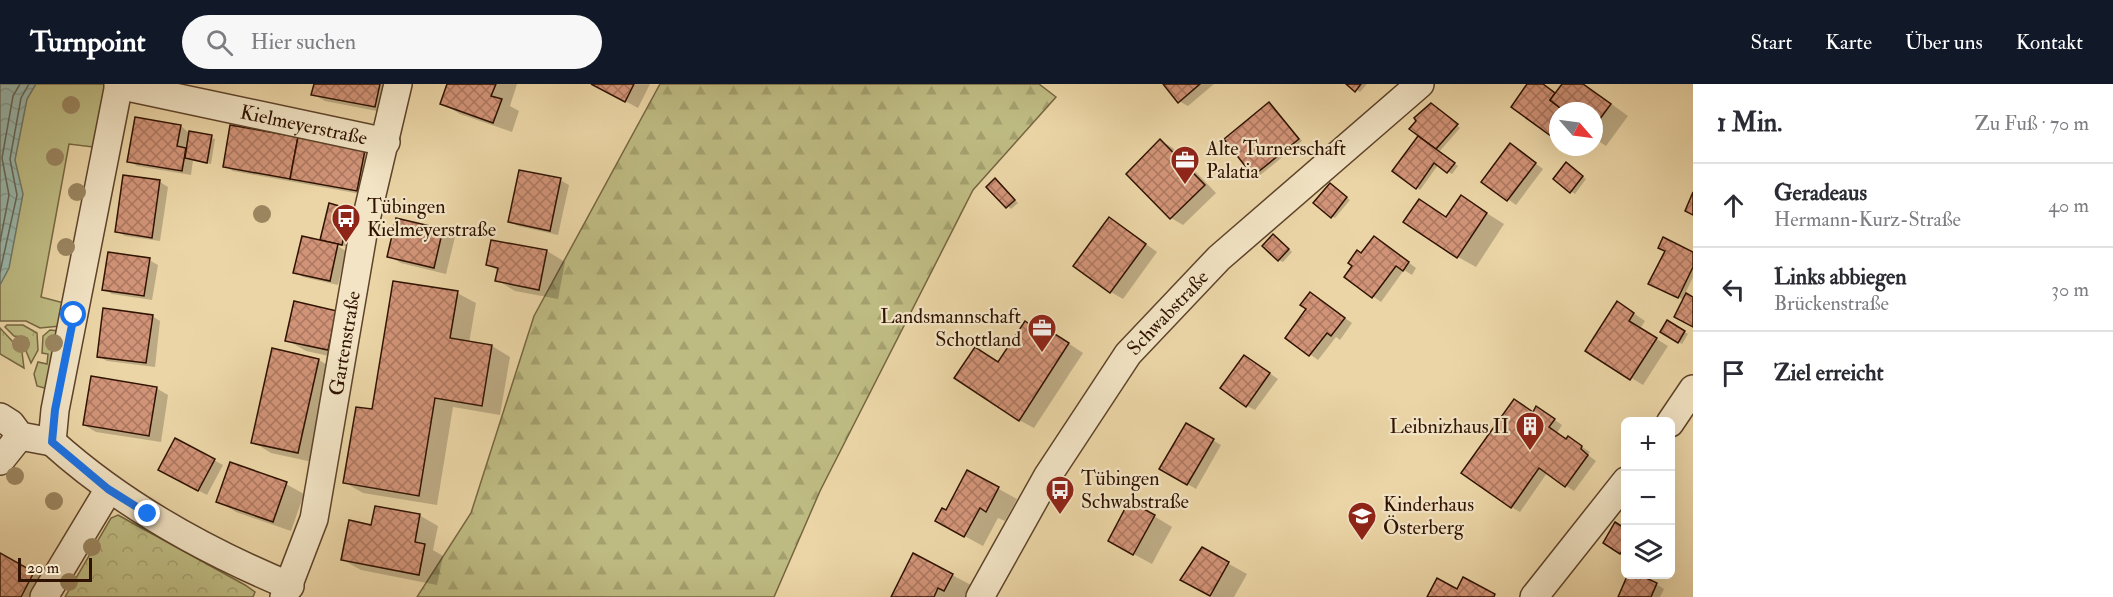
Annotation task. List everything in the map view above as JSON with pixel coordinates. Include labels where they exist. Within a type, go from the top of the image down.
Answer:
[{"type":"street","name":"Gartenstraße","points":[[287,592],[314,519],[364,228],[398,84]]},
{"type":"street","name":"Schwabstraße","points":[[980,597],[1047,477],[1128,354],[1219,258],[1420,84]]},
{"type":"street","name":"Kielmeyerstraße","points":[[118,85],[386,142]]},
{"type":"street","points":[[52,442],[55,410],[118,85]]},
{"type":"street","points":[[1675,417],[1693,389]]},
{"type":"street","points":[[0,417],[11,424],[20,436],[52,442],[108,489],[194,542],[287,592]]},
{"type":"street","points":[[0,461],[20,436]]},
{"type":"street","points":[[1534,597],[1621,487]]},
{"type":"street","points":[[44,597],[108,489]]},
{"type":"green space","points":[[0,84],[105,84],[93,147],[69,144],[41,297],[64,303],[60,326],[40,328],[26,321],[0,321]]},
{"type":"green space","points":[[660,84],[1039,84],[1056,97],[973,190],[820,491],[774,597],[417,597],[471,513],[534,316]]},
{"type":"green space","points":[[23,325],[37,333],[38,350],[31,363],[26,351],[29,344],[27,338],[14,336],[5,327]]},
{"type":"green space","points":[[0,328],[14,343],[14,348],[22,352],[24,368],[0,354]]},
{"type":"green space","points":[[50,330],[59,331],[48,389],[37,386],[34,374],[38,362],[47,364],[48,354],[42,353],[43,336]]},
{"type":"green space","points":[[118,515],[245,585],[255,592],[253,597],[65,597],[111,518]]},
{"type":"water","points":[[0,84],[36,84],[27,99],[15,160],[23,194],[9,268],[0,285]]},
{"type":"building","points":[[314,84],[380,84],[375,107],[311,95]]},
{"type":"building","points":[[447,84],[496,84],[491,96],[502,99],[493,123],[440,104]]},
{"type":"building","points":[[591,84],[634,84],[625,102]]},
{"type":"building","points":[[1163,84],[1200,84],[1178,103]]},
{"type":"building","points":[[1346,84],[1361,84],[1355,92]]},
{"type":"building","points":[[1527,84],[1543,84],[1555,93],[1550,100],[1553,102],[1549,102],[1549,135],[1511,107]]},
{"type":"building","points":[[1562,84],[1583,84],[1611,104],[1603,115],[1603,102],[1553,102],[1550,100]]},
{"type":"building","points":[[1269,102],[1299,139],[1253,176],[1224,139]]},
{"type":"building","points":[[1431,103],[1458,124],[1436,149],[1409,129],[1416,121],[1414,118]]},
{"type":"building","points":[[135,117],[181,125],[177,146],[186,148],[182,171],[127,162]]},
{"type":"building","points":[[230,125],[298,137],[290,179],[223,167]]},
{"type":"building","points":[[189,131],[212,135],[207,163],[185,158]]},
{"type":"building","points":[[1418,136],[1455,163],[1447,173],[1434,163],[1416,189],[1392,171]]},
{"type":"building","points":[[298,137],[365,150],[357,191],[290,179]]},
{"type":"building","points":[[1160,139],[1205,185],[1170,219],[1126,174]]},
{"type":"building","points":[[1510,143],[1536,163],[1507,201],[1481,182]]},
{"type":"building","points":[[1566,162],[1583,176],[1570,193],[1553,179]]},
{"type":"building","points":[[519,170],[561,178],[550,231],[508,222]]},
{"type":"building","points":[[123,175],[160,180],[152,238],[115,232]]},
{"type":"building","points":[[995,178],[1015,200],[1006,208],[986,187]]},
{"type":"building","points":[[1330,183],[1347,197],[1331,218],[1313,203]]},
{"type":"building","points":[[1693,192],[1693,215],[1685,211]]},
{"type":"building","points":[[1461,195],[1487,213],[1457,258],[1403,222],[1419,199],[1446,217]]},
{"type":"building","points":[[329,203],[350,209],[342,245],[320,240]]},
{"type":"building","points":[[1109,217],[1146,244],[1110,293],[1073,266]]},
{"type":"building","points":[[396,218],[443,229],[434,268],[387,257]]},
{"type":"building","points":[[1273,234],[1289,249],[1278,261],[1262,246]]},
{"type":"building","points":[[302,236],[338,244],[330,281],[293,273]]},
{"type":"building","points":[[1374,236],[1409,262],[1403,271],[1396,266],[1372,298],[1344,277],[1352,266],[1348,263],[1357,250],[1361,253]]},
{"type":"building","points":[[1663,237],[1693,252],[1693,267],[1678,298],[1648,284],[1665,251],[1658,248]]},
{"type":"building","points":[[491,240],[547,250],[539,290],[495,281],[498,268],[486,265]]},
{"type":"building","points":[[108,252],[150,258],[144,296],[102,290]]},
{"type":"building","points":[[393,281],[458,291],[450,338],[492,345],[482,406],[435,398],[419,496],[343,483],[356,407],[372,409]]},
{"type":"building","points":[[1310,292],[1345,318],[1331,336],[1327,333],[1309,356],[1285,338],[1306,309],[1300,305]]},
{"type":"building","points":[[1686,293],[1693,297],[1693,327],[1674,317]]},
{"type":"building","points":[[294,301],[337,311],[328,350],[285,341]]},
{"type":"building","points":[[1617,301],[1634,313],[1629,321],[1657,338],[1630,380],[1585,351]]},
{"type":"building","points":[[103,308],[153,315],[146,363],[97,357]]},
{"type":"building","points":[[1667,320],[1685,331],[1678,343],[1660,332]]},
{"type":"building","points":[[1025,321],[1041,332],[1044,327],[1069,343],[1019,421],[954,378],[975,347],[998,362]]},
{"type":"building","points":[[272,348],[319,359],[298,453],[251,443]]},
{"type":"building","points":[[1244,355],[1270,373],[1246,407],[1220,388]]},
{"type":"building","points":[[91,376],[157,387],[149,436],[83,425]]},
{"type":"building","name":"Leibnizhaus II","points":[[1514,399],[1533,412],[1536,406],[1555,419],[1549,427],[1566,439],[1568,436],[1582,446],[1581,449],[1588,455],[1565,487],[1539,468],[1511,508],[1461,473]]},
{"type":"building","points":[[1186,423],[1214,439],[1187,485],[1159,469]]},
{"type":"building","points":[[175,438],[215,459],[198,491],[158,470]]},
{"type":"building","points":[[230,462],[287,482],[273,522],[216,502]]},
{"type":"building","points":[[967,470],[999,487],[986,512],[980,508],[964,537],[935,521],[942,508],[946,510]]},
{"type":"building","points":[[1129,501],[1155,515],[1133,555],[1108,541]]},
{"type":"building","points":[[375,506],[420,514],[415,542],[425,544],[419,575],[341,560],[349,520],[371,525]]},
{"type":"building","points":[[1615,522],[1621,526],[1620,554],[1603,543]]},
{"type":"building","points":[[1202,547],[1229,562],[1210,596],[1180,580]]},
{"type":"building","points":[[0,553],[34,572],[21,597],[0,597]]},
{"type":"building","points":[[913,553],[953,574],[944,591],[938,588],[934,597],[891,597]]},
{"type":"building","points":[[1463,577],[1495,594],[1494,597],[1427,597],[1437,578],[1457,589]]},
{"type":"building","points":[[1626,579],[1649,579],[1657,583],[1651,597],[1618,597]]},
{"type":"place","name":"Alte Turnerschaft Palatia","points":[[1185,186]]},
{"type":"place","name":"Tübingen Kielmeyerstraße","points":[[346,244]]},
{"type":"place","name":"Landsmannschaft Schottland","points":[[1042,354]]},
{"type":"place","name":"Leibnizhaus II","points":[[1530,452]]},
{"type":"place","name":"Tübingen Schwabstraße","points":[[1060,516]]},
{"type":"place","name":"Kinderhaus Österberg","points":[[1362,542]]},
{"type":"route","points":[[74,315],[55,410],[52,442],[108,489],[148,514]]}]
